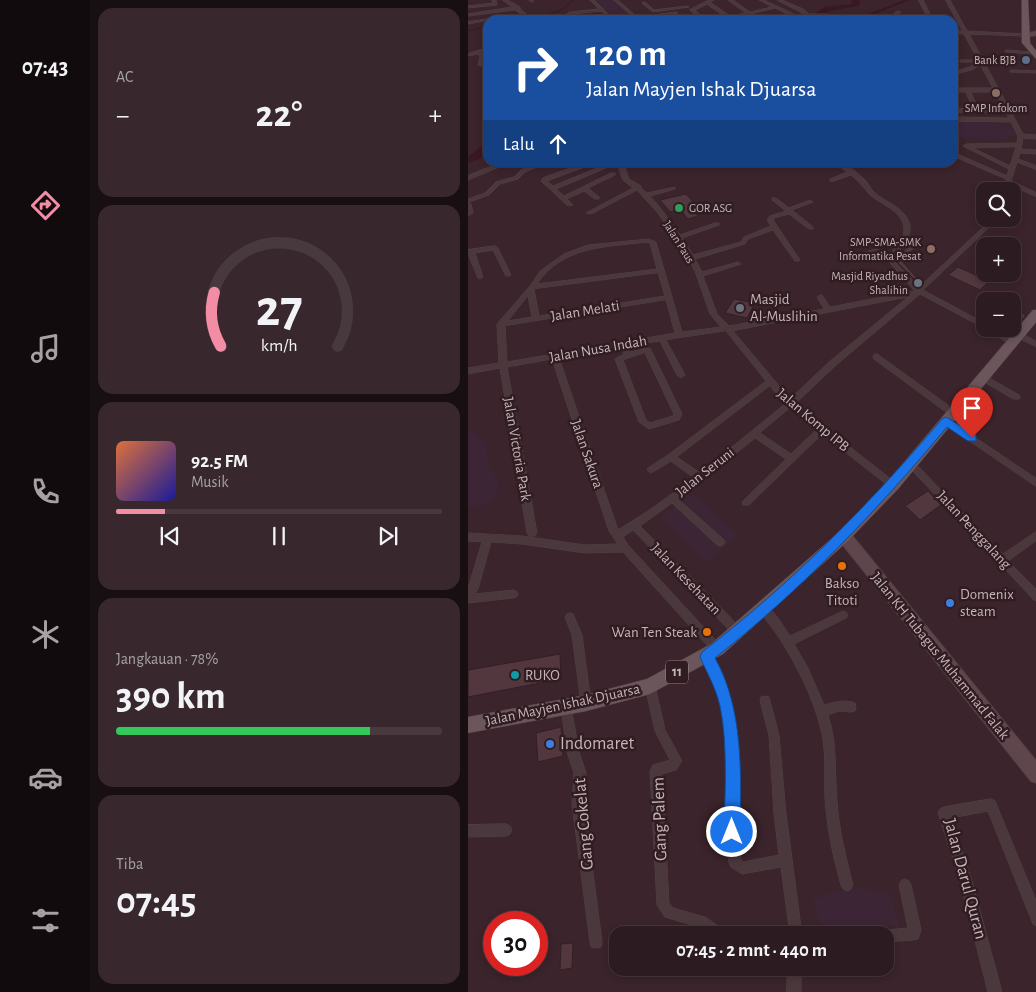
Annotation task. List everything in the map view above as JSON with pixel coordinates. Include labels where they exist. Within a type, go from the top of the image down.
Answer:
[{"type":"main road","points":[[1025,0],[1026,43],[1035,55]]},
{"type":"main road","points":[[1025,35],[1036,33]]},
{"type":"main road","name":"11","points":[[844,536],[893,484],[984,378],[1036,313]]},
{"type":"main road","name":"Jalan Mayjen Ishak Djuarsa","points":[[468,725],[586,703],[650,686],[712,653],[738,632],[844,536]]},
{"type":"main road","name":"Jalan KH Tubagus Muhammad Falak","points":[[844,536],[1036,775]]},
{"type":"street","points":[[468,7],[494,4],[494,0]]},
{"type":"street","points":[[505,0],[526,15]]},
{"type":"street","points":[[592,0],[608,15]]},
{"type":"street","points":[[616,0],[633,15]]},
{"type":"street","points":[[674,0],[690,8],[698,15]]},
{"type":"street","points":[[691,0],[700,5]]},
{"type":"street","points":[[730,0],[750,13]]},
{"type":"street","points":[[761,0],[789,15]]},
{"type":"street","points":[[781,0],[808,15]]},
{"type":"street","points":[[921,0],[928,15]]},
{"type":"street","points":[[948,0],[956,15]]},
{"type":"street","points":[[644,3],[653,11],[690,8],[710,1],[726,15]]},
{"type":"street","points":[[742,15],[776,7]]},
{"type":"street","points":[[468,15],[518,8]]},
{"type":"street","points":[[567,15],[570,13],[602,10]]},
{"type":"street","points":[[497,15],[500,12]]},
{"type":"street","points":[[896,15],[899,12]]},
{"type":"street","points":[[664,15],[676,13]]},
{"type":"street","points":[[958,18],[1021,136],[1010,180]]},
{"type":"street","points":[[468,22],[483,20]]},
{"type":"street","points":[[958,32],[1025,35]]},
{"type":"street","points":[[468,55],[483,51]]},
{"type":"street","points":[[1007,51],[1035,55]]},
{"type":"street","points":[[479,52],[482,57],[480,66]]},
{"type":"street","points":[[962,61],[980,61]]},
{"type":"street","points":[[958,73],[968,70],[980,61]]},
{"type":"street","points":[[1012,70],[1036,72]]},
{"type":"street","points":[[958,90],[997,90]]},
{"type":"street","points":[[968,90],[977,111]]},
{"type":"street","points":[[958,110],[1008,110]]},
{"type":"street","points":[[958,119],[1013,120]]},
{"type":"street","points":[[1021,136],[1036,137]]},
{"type":"street","points":[[1013,169],[966,146],[1019,148],[1036,152]]},
{"type":"street","points":[[958,156],[1035,193]]},
{"type":"street","points":[[1016,160],[1036,168]]},
{"type":"street","points":[[468,178],[496,167]]},
{"type":"street","points":[[468,214],[470,213],[469,201],[487,194],[498,183],[516,178],[523,171],[533,167]]},
{"type":"street","points":[[570,205],[544,181],[581,167]]},
{"type":"street","points":[[552,188],[598,167]]},
{"type":"street","points":[[604,167],[618,180],[626,180],[622,167]]},
{"type":"street","points":[[843,167],[863,181],[872,194],[893,207],[905,223],[907,228],[906,237],[891,258],[892,264],[917,292],[976,322]]},
{"type":"street","points":[[832,180],[851,173]]},
{"type":"street","points":[[564,198],[613,174]]},
{"type":"street","name":"Jalan Paus","points":[[626,180],[639,187],[679,237],[699,275],[712,314],[720,324],[731,329]]},
{"type":"street","points":[[589,213],[639,187]]},
{"type":"street","points":[[584,188],[597,198]]},
{"type":"street","points":[[646,195],[674,188]]},
{"type":"street","points":[[774,199],[811,228]]},
{"type":"street","points":[[797,260],[770,218],[810,202]]},
{"type":"street","points":[[679,237],[717,224]]},
{"type":"street","points":[[690,258],[743,243],[746,238],[775,227]]},
{"type":"street","points":[[917,292],[986,227]]},
{"type":"street","points":[[501,324],[542,272],[566,255],[597,246],[650,240],[653,242],[679,335]]},
{"type":"street","points":[[480,277],[470,252],[495,248],[508,275]]},
{"type":"street","points":[[857,255],[876,251],[891,258]]},
{"type":"street","points":[[699,275],[738,264]]},
{"type":"street","points":[[531,288],[660,271]]},
{"type":"street","points":[[531,288],[536,319]]},
{"type":"street","name":"Jalan Nusa Indah","points":[[468,371],[624,346],[679,335],[731,329],[917,292]]},
{"type":"street","name":"Jalan Seruni","points":[[617,536],[700,478],[790,404],[832,364],[917,292]]},
{"type":"street","points":[[820,297],[828,310]]},
{"type":"street","name":"Jalan Melati","points":[[501,324],[668,298]]},
{"type":"street","name":"Jalan Victoria Park","points":[[501,324],[503,366],[532,533]]},
{"type":"street","name":"Jalan Komp IPB","points":[[731,329],[770,382],[790,404],[893,484]]},
{"type":"street","points":[[1013,337],[1036,345]]},
{"type":"street","points":[[662,338],[681,375]]},
{"type":"street","points":[[624,346],[628,355]]},
{"type":"street","points":[[647,350],[678,414],[676,418],[649,426],[643,422],[619,359],[628,355],[647,350]]},
{"type":"street","name":"Jalan Sakura","points":[[555,357],[611,524],[617,536],[712,653],[727,707],[733,777],[732,845],[735,863],[742,868],[787,860]]},
{"type":"street","points":[[877,357],[949,417],[1036,484]]},
{"type":"street","points":[[984,378],[1016,397]]},
{"type":"street","points":[[651,470],[672,457],[770,382]]},
{"type":"street","points":[[746,503],[790,458],[822,429]]},
{"type":"street","points":[[758,436],[790,458]]},
{"type":"street","points":[[672,457],[700,478]]},
{"type":"street","name":"Jalan Penggalang","points":[[910,463],[1036,597]]},
{"type":"street","points":[[672,498],[720,542]]},
{"type":"street","name":"Jalan Kesehatan","points":[[634,525],[738,632]]},
{"type":"street","points":[[1002,560],[1036,535]]},
{"type":"street","points":[[468,537],[541,542],[585,549],[625,548]]},
{"type":"street","points":[[468,597],[474,589],[488,538]]},
{"type":"street","points":[[468,597],[513,594]]},
{"type":"street","points":[[764,608],[788,642],[822,711],[829,741],[836,846],[847,886]]},
{"type":"street","points":[[788,642],[843,615]]},
{"type":"street","points":[[570,617],[577,634],[586,703]]},
{"type":"street","name":"Gang Palem","points":[[650,686],[660,731],[676,761],[672,766],[657,769],[656,771],[663,905],[669,913],[701,921],[707,926]]},
{"type":"street","points":[[765,701],[774,735],[780,814],[795,926]]},
{"type":"street","points":[[822,711],[839,706],[851,707]]},
{"type":"street","name":"Gang Cokelat","points":[[566,707],[573,752],[580,773],[578,804],[596,942]]},
{"type":"street","name":"Jalan Darul Quran","points":[[995,992],[965,878],[944,813],[991,805],[1036,920]]},
{"type":"street","points":[[468,832],[506,830]]},
{"type":"street","points":[[894,935],[913,934],[915,930],[905,885]]},
{"type":"street","points":[[794,992],[795,976]]},
{"type":"shaded area","points":[[594,0],[614,0],[631,15],[609,15]]},
{"type":"shaded area","points":[[958,121],[986,122],[1012,127],[1017,136],[1007,136],[1007,139],[958,138]]},
{"type":"shaded area","points":[[468,430],[480,436],[483,440],[489,466],[499,483],[496,496],[490,501],[468,507]]},
{"type":"shaded area","points":[[693,494],[739,535],[706,562],[662,516]]},
{"type":"shaded area","points":[[864,888],[890,894],[900,926],[823,926],[816,914],[813,900],[828,894]]},
{"type":"building","name":"GOR ASG","points":[[686,194],[696,205],[690,206],[698,216],[688,219],[680,209],[670,212],[660,200]]},
{"type":"building","points":[[909,244],[917,247],[901,260],[916,277],[924,280],[919,284],[896,261]]},
{"type":"building","points":[[958,267],[976,275],[976,282],[988,282],[980,290],[948,275]]},
{"type":"building","name":"Masjid Al-Muslihin","points":[[734,299],[755,303],[747,318],[725,313]]},
{"type":"building","points":[[1021,313],[1026,315],[1021,321]]},
{"type":"building","points":[[928,491],[941,505],[920,520],[905,506]]},
{"type":"building","name":"RUKO","points":[[560,654],[561,679],[468,697],[468,670]]},
{"type":"building","name":"Indomaret","points":[[561,727],[563,756],[538,762],[536,733]]},
{"type":"building","points":[[573,943],[572,968],[560,970],[561,944]]},
{"type":"waterway","points":[[544,15],[560,10],[573,0]]},
{"type":"waterway","points":[[819,15],[827,9],[853,6],[856,4],[856,0]]},
{"type":"waterway","points":[[868,15],[908,0]]},
{"type":"waterway","points":[[468,31],[483,27]]},
{"type":"waterway","points":[[468,160],[476,157],[483,149]]},
{"type":"place","name":"Bank BJB","points":[[1026,60]]},
{"type":"place","name":"SMP Infokom","points":[[996,93]]},
{"type":"place","name":"GOR ASG","points":[[679,208]]},
{"type":"place","name":"SMP-SMA-SMK Informatika Pesat","points":[[931,249]]},
{"type":"place","name":"Masjid Riyadhus Shalihin","points":[[918,283]]},
{"type":"place","name":"Masjid Al-Muslihin","points":[[740,308]]},
{"type":"place","name":"Bakso Titoti","points":[[842,566]]},
{"type":"place","name":"Domenix steam","points":[[950,603]]},
{"type":"place","name":"Wan Ten Steak","points":[[707,632]]},
{"type":"place","name":"RUKO","points":[[515,675]]},
{"type":"place","name":"Indomaret","points":[[550,744]]},
{"type":"route","points":[[732,832],[733,777],[730,727],[722,688],[707,657],[738,632],[844,536],[893,484],[946,421],[972,438]]}]
